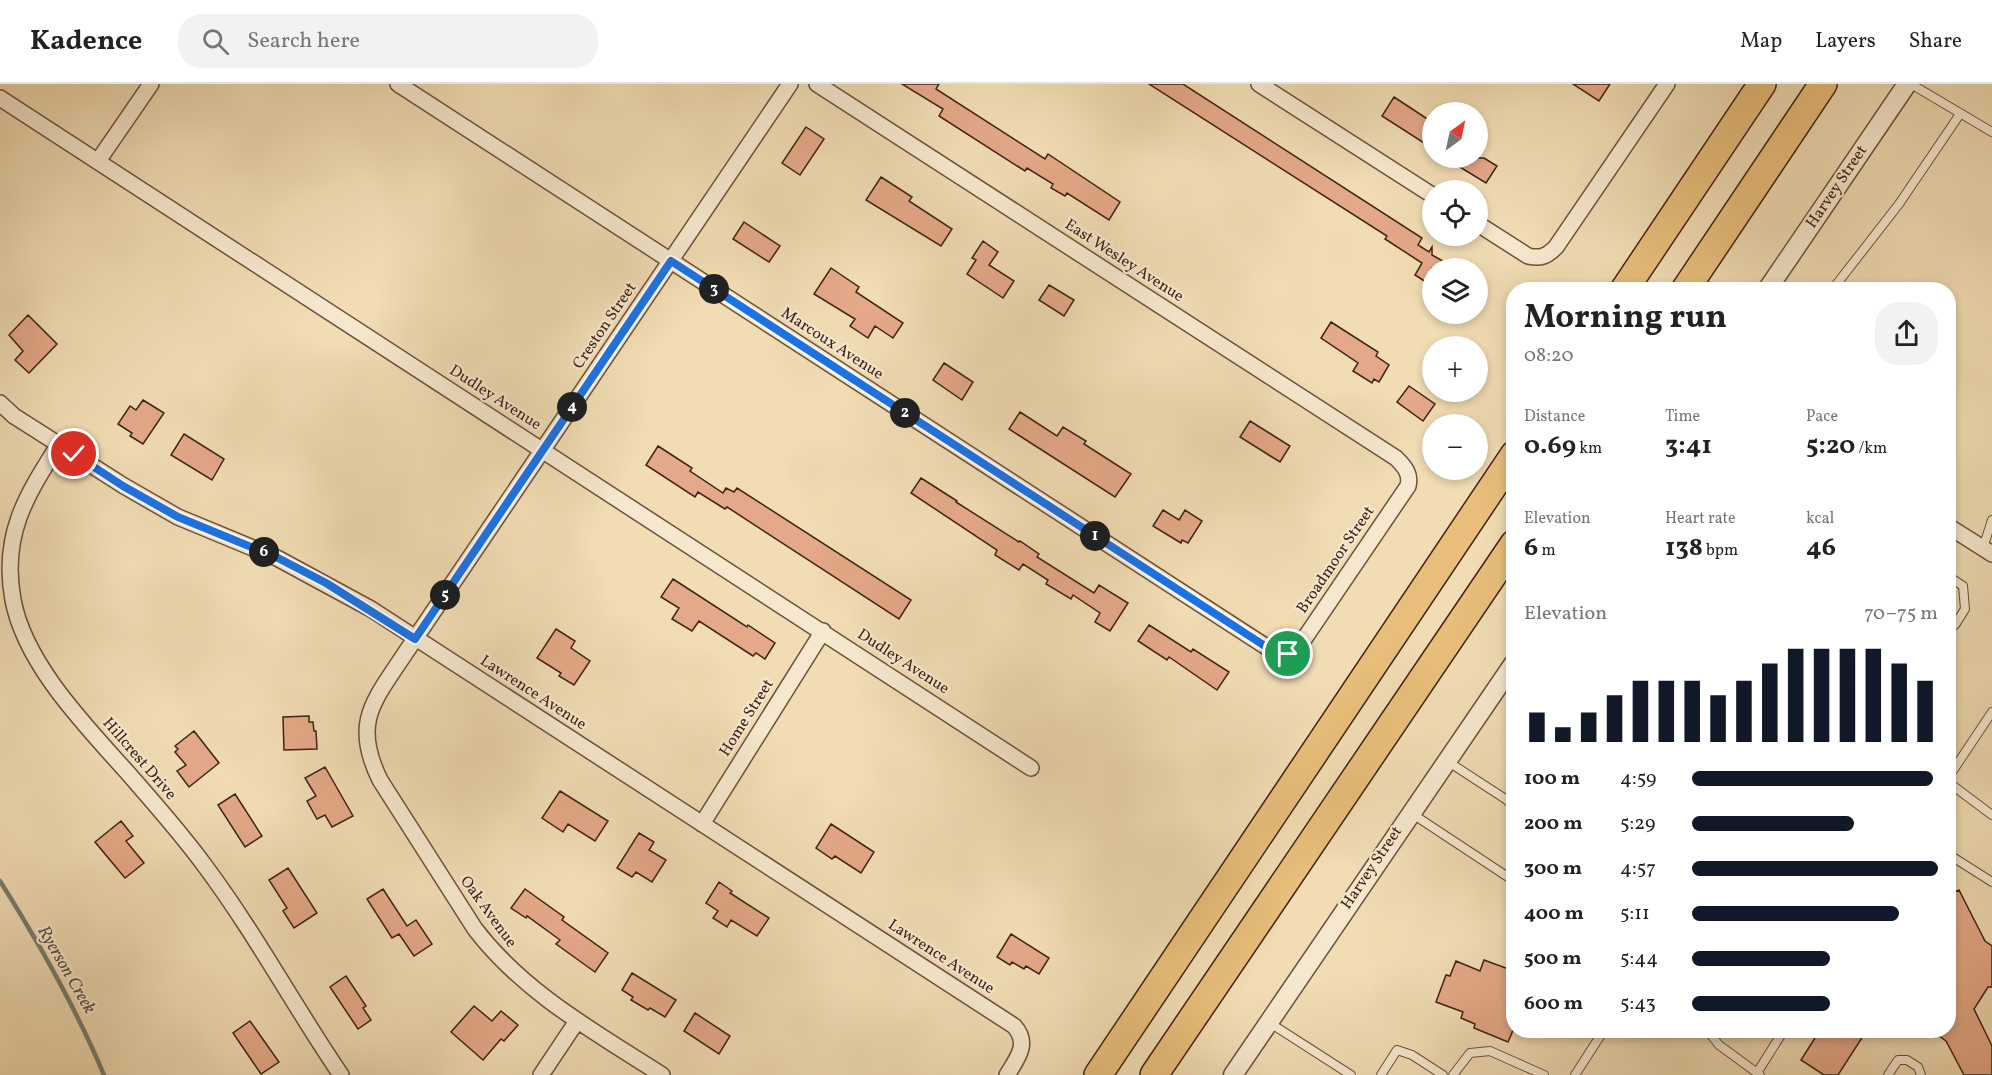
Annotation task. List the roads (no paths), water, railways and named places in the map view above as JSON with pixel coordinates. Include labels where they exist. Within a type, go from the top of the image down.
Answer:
[{"type":"highway","points":[[1629,282],[1762,84]]},
{"type":"highway","points":[[1690,282],[1823,84]]},
{"type":"highway","points":[[1098,1075],[1506,467]]},
{"type":"highway","points":[[1154,1075],[1506,556]]},
{"type":"street","points":[[98,161],[151,84]]},
{"type":"street","name":"Marcoux Avenue","points":[[398,84],[1268,648],[1278,652]]},
{"type":"street","name":"Creston Street","points":[[366,745],[366,727],[379,694],[790,84]]},
{"type":"street","name":"East Wesley Avenue","points":[[817,84],[1396,458],[1408,472]]},
{"type":"street","points":[[1259,84],[1422,189]]},
{"type":"street","points":[[1488,230],[1528,256],[1542,257],[1556,247],[1666,84]]},
{"type":"street","name":"Harvey Street","points":[[1773,282],[1909,84]]},
{"type":"street","name":"Dudley Avenue","points":[[0,98],[1031,768]]},
{"type":"street","name":"Lawrence Avenue","points":[[0,403],[14,416],[123,486],[178,517],[278,558],[344,594],[1014,1026],[1021,1038],[1022,1047],[1006,1075]]},
{"type":"street","name":"Hillcrest Drive","points":[[59,444],[27,496],[15,530],[11,577],[15,608],[23,631],[47,674],[76,713],[174,826],[219,885],[341,1075]]},
{"type":"street","name":"Broadmoor Street","points":[[1278,652],[1288,654],[1298,648],[1408,486],[1410,480],[1408,472]]},
{"type":"street","points":[[1956,531],[1988,551]]},
{"type":"street","name":"Home Street","points":[[702,824],[823,631]]},
{"type":"street","name":"Harvey Street","points":[[1233,1075],[1506,674]]},
{"type":"street","name":"Oak Avenue","points":[[366,745],[371,762],[392,801],[489,948],[537,993],[663,1075]]},
{"type":"street","points":[[541,1075],[578,1021]]},
{"type":"lane","points":[[1909,84],[1992,132]]},
{"type":"lane","points":[[1838,282],[1899,204],[1960,114]]},
{"type":"lane","points":[[1988,551],[1992,520]]},
{"type":"lane","points":[[1956,581],[1963,586],[1965,609],[1956,623]]},
{"type":"lane","points":[[1956,766],[1992,712]]},
{"type":"lane","points":[[1446,760],[1506,799]]},
{"type":"lane","points":[[1956,788],[1992,815]]},
{"type":"lane","points":[[1410,813],[1506,876]]},
{"type":"lane","points":[[1956,859],[1992,882]]},
{"type":"lane","points":[[1269,1022],[1351,1075]]},
{"type":"lane","points":[[1575,1075],[1599,1038]]},
{"type":"lane","points":[[1714,1038],[1758,1074],[1779,1038]]},
{"type":"lane","points":[[1381,1075],[1397,1050],[1412,1055],[1443,1075]]},
{"type":"lane","points":[[1453,1075],[1470,1053],[1490,1051],[1544,1075]]},
{"type":"lane","points":[[1888,1075],[1898,1060],[1904,1059],[1918,1067],[1921,1075]]},
{"type":"waterway","name":"Ryerson Creek","points":[[0,881],[56,976],[104,1075]]}]
